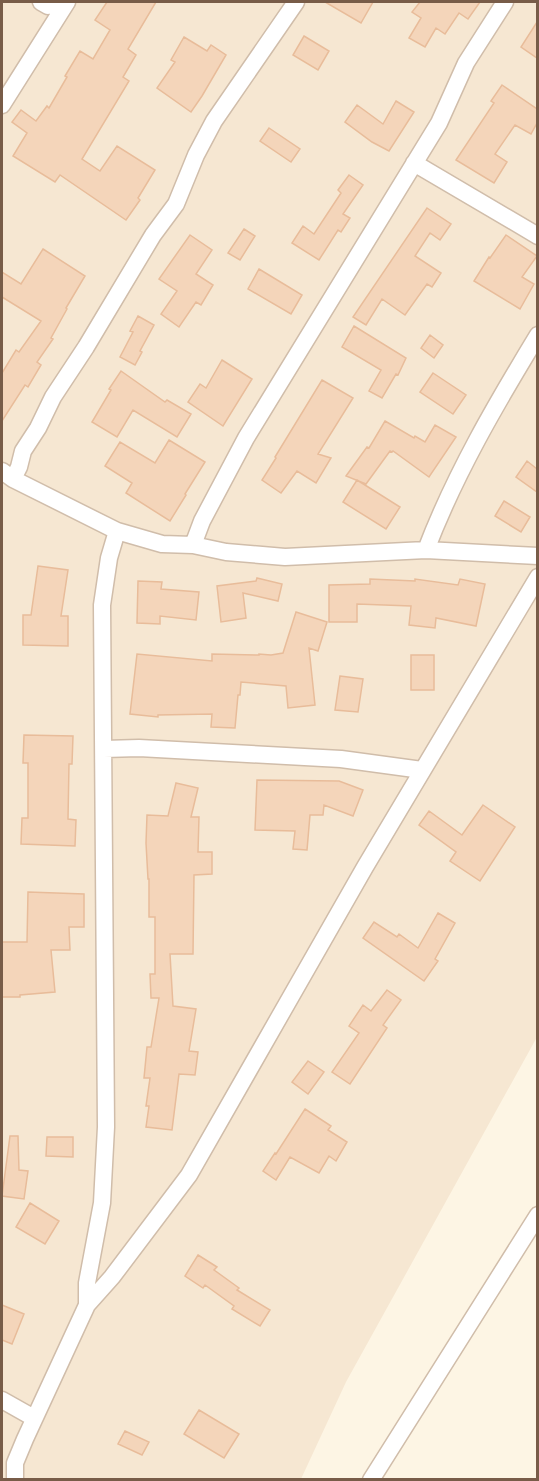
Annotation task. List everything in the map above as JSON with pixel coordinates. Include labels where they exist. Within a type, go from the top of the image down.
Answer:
[{"type":"street","points":[[41,2],[48,6],[60,2]]},
{"type":"street","points":[[2,105],[67,2]]},
{"type":"street","points":[[296,2],[214,121],[196,155],[176,204],[153,235],[86,347],[53,397],[38,428],[23,451],[19,467],[7,475],[117,531],[162,544],[193,545],[226,552],[285,557],[426,550],[537,556]]},
{"type":"street","points":[[193,545],[202,520],[246,438],[439,123],[466,63],[505,2]]},
{"type":"street","points":[[414,163],[537,236]]},
{"type":"street","points":[[426,550],[440,513],[455,483],[537,335]]},
{"type":"street","points":[[87,1305],[88,1275],[102,1203],[106,1127],[102,605],[107,567],[117,531]]},
{"type":"street","points":[[15,1479],[15,1463],[87,1305],[189,1175],[365,867],[537,577]]},
{"type":"street","points":[[104,749],[139,748],[341,759],[422,770]]},
{"type":"street","points":[[371,1479],[537,1215]]},
{"type":"street","points":[[2,1400],[34,1418]]},
{"type":"shaded area","points":[[2,2],[537,2],[537,1037],[346,1382],[301,1479],[2,1480]]},
{"type":"building","points":[[107,2],[156,2],[128,49],[136,55],[123,77],[129,81],[82,159],[100,171],[117,146],[155,170],[138,198],[140,200],[126,220],[60,175],[55,182],[13,156],[27,133],[12,122],[21,110],[36,121],[47,106],[49,108],[80,51],[93,59],[110,30],[95,20]]},
{"type":"building","points":[[325,2],[373,2],[361,23]]},
{"type":"building","points":[[420,2],[480,2],[468,19],[459,13],[445,34],[436,28],[425,47],[409,38],[421,18],[412,12]]},
{"type":"building","points":[[537,22],[537,58],[521,47]]},
{"type":"building","points":[[304,36],[329,51],[318,70],[293,55]]},
{"type":"building","points":[[184,37],[207,51],[211,45],[226,55],[191,112],[157,88],[175,62],[171,60]]},
{"type":"building","points":[[502,85],[537,109],[537,123],[531,134],[515,125],[495,154],[507,162],[494,183],[456,160],[494,103],[491,101]]},
{"type":"building","points":[[396,101],[414,112],[389,151],[372,142],[345,122],[357,105],[383,124]]},
{"type":"building","points":[[269,128],[300,149],[291,162],[260,141]]},
{"type":"building","points":[[349,175],[363,185],[343,214],[350,218],[341,232],[338,230],[319,260],[292,243],[303,226],[314,234],[341,193],[338,190]]},
{"type":"building","points":[[427,208],[451,224],[440,240],[430,233],[415,256],[441,273],[432,287],[427,284],[405,315],[382,299],[366,325],[353,317]]},
{"type":"building","points":[[244,229],[255,236],[240,260],[228,253]]},
{"type":"building","points":[[190,235],[212,250],[196,274],[213,285],[201,305],[196,302],[179,327],[161,314],[177,291],[159,279]]},
{"type":"building","points":[[506,235],[537,256],[522,277],[534,284],[520,309],[474,281]]},
{"type":"building","points":[[43,249],[85,276],[66,308],[51,338],[53,339],[37,362],[41,365],[28,387],[25,385],[2,421],[2,373],[16,350],[19,352],[41,321],[2,297],[2,272],[21,284]]},
{"type":"building","points":[[259,269],[302,295],[291,314],[248,289]]},
{"type":"building","points":[[138,316],[154,325],[135,365],[120,357],[133,332],[130,331]]},
{"type":"building","points":[[354,326],[406,358],[398,375],[396,374],[382,398],[369,391],[381,370],[342,347]]},
{"type":"building","points":[[430,335],[443,345],[434,358],[421,348]]},
{"type":"building","points":[[222,360],[252,379],[223,426],[188,402],[200,384],[206,388]]},
{"type":"building","points":[[121,371],[165,402],[167,400],[191,414],[177,437],[133,410],[117,437],[92,422]]},
{"type":"building","points":[[433,373],[466,395],[453,414],[420,392]]},
{"type":"building","points":[[322,380],[353,398],[318,454],[331,458],[316,483],[297,471],[281,493],[262,480]]},
{"type":"building","points":[[385,421],[425,442],[435,425],[456,437],[429,477],[393,451],[390,451],[366,484],[346,476],[367,447],[369,448]]},
{"type":"building","points":[[169,440],[205,462],[170,521],[126,493],[132,483],[105,466],[120,442],[155,463]]},
{"type":"building","points":[[527,461],[537,469],[537,492],[516,477]]},
{"type":"building","points":[[357,480],[400,507],[386,529],[343,502]]},
{"type":"building","points":[[504,501],[530,517],[521,532],[495,516]]},
{"type":"building","points":[[38,566],[68,570],[61,616],[68,616],[68,646],[23,645],[23,615],[31,615]]},
{"type":"building","points":[[257,578],[282,584],[278,601],[243,593],[246,618],[221,622],[217,586],[256,581]]},
{"type":"building","points":[[370,579],[415,581],[415,579],[458,585],[460,579],[485,584],[476,626],[436,618],[435,628],[409,625],[411,606],[357,604],[357,622],[329,622],[329,585],[370,584]]},
{"type":"building","points":[[138,581],[162,582],[161,589],[199,592],[196,620],[160,616],[160,624],[137,623]]},
{"type":"building","points":[[296,612],[327,622],[318,651],[309,648],[315,705],[288,708],[286,686],[241,682],[235,728],[211,727],[212,714],[158,715],[158,717],[130,714],[137,654],[212,661],[212,654],[271,655],[283,653]]},
{"type":"building","points":[[411,655],[434,655],[434,690],[411,690]]},
{"type":"building","points":[[340,676],[363,679],[358,712],[335,710]]},
{"type":"building","points":[[24,735],[73,736],[72,764],[69,764],[68,819],[76,820],[75,846],[21,844],[22,818],[28,818],[28,763],[23,763]]},
{"type":"building","points":[[257,780],[339,781],[363,790],[353,816],[324,805],[323,815],[310,815],[307,850],[293,849],[295,831],[255,830]]},
{"type":"building","points":[[176,783],[198,788],[191,817],[199,817],[198,852],[212,852],[212,874],[194,875],[193,954],[170,954],[173,1006],[196,1009],[189,1051],[198,1052],[195,1075],[179,1074],[172,1130],[146,1127],[150,1078],[144,1078],[147,1047],[151,1047],[159,998],[151,998],[150,974],[155,974],[155,917],[149,917],[146,843],[147,815],[168,816]]},
{"type":"building","points":[[483,805],[515,827],[480,881],[450,861],[456,852],[419,825],[429,811],[462,835]]},
{"type":"building","points":[[28,892],[84,894],[84,927],[69,927],[70,950],[51,950],[55,992],[2,997],[2,942],[27,942]]},
{"type":"building","points":[[438,913],[455,923],[435,959],[438,961],[424,981],[363,938],[374,922],[397,937],[399,934],[418,948]]},
{"type":"building","points":[[387,990],[401,1000],[383,1025],[387,1028],[350,1084],[332,1072],[359,1033],[349,1026],[363,1005],[371,1011]]},
{"type":"building","points":[[308,1061],[324,1072],[308,1094],[292,1082]]},
{"type":"building","points":[[305,1109],[331,1126],[328,1130],[347,1142],[336,1161],[329,1156],[319,1173],[290,1157],[276,1180],[263,1171]]},
{"type":"building","points":[[10,1136],[18,1136],[19,1170],[28,1171],[24,1199],[2,1196]]},
{"type":"building","points":[[47,1137],[73,1137],[73,1157],[46,1156]]},
{"type":"building","points":[[30,1203],[59,1221],[45,1244],[16,1227]]},
{"type":"building","points":[[198,1255],[217,1267],[214,1270],[239,1288],[237,1290],[270,1310],[260,1326],[232,1309],[234,1306],[205,1285],[203,1288],[185,1276]]},
{"type":"building","points":[[2,1305],[24,1314],[12,1344],[2,1340]]},
{"type":"building","points":[[199,1410],[239,1434],[224,1458],[184,1434]]},
{"type":"building","points":[[125,1431],[149,1442],[142,1455],[118,1444]]}]
